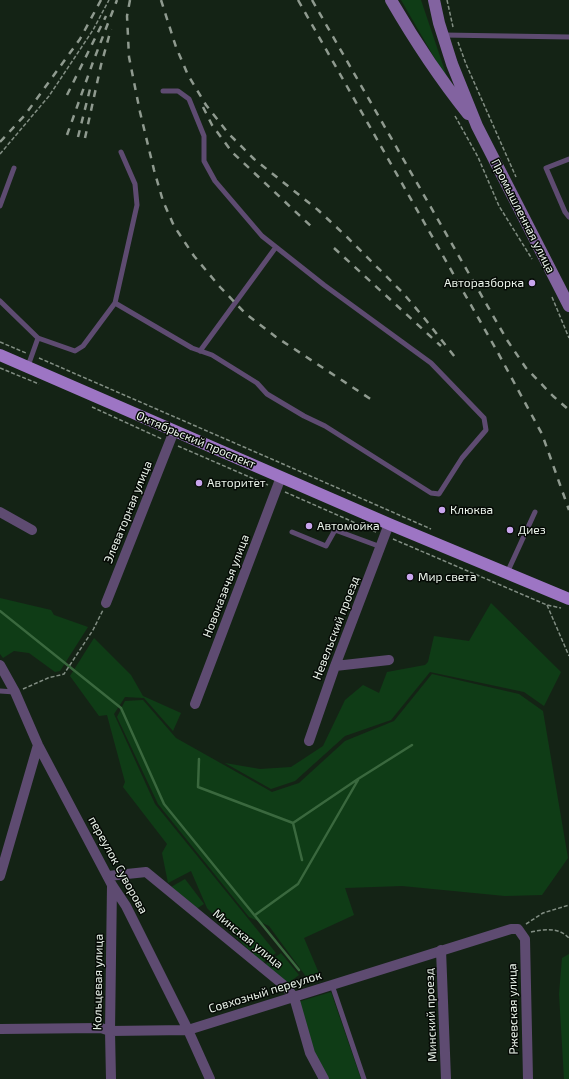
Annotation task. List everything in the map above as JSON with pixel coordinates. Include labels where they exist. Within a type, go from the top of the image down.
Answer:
[{"type":"main road","points":[[391,0],[414,37],[477,126]]},
{"type":"main road","points":[[434,0],[452,64],[477,126]]},
{"type":"main road","name":"Промышленная улица","points":[[477,126],[569,306]]},
{"type":"main road","name":"Октябрьский проспект","points":[[0,355],[30,361],[174,431],[389,524],[569,599]]},
{"type":"street","name":"Элеваторная улица","points":[[106,603],[174,431]]},
{"type":"street","name":"Новоказачья улица","points":[[195,704],[281,477]]},
{"type":"street","points":[[0,512],[32,530]]},
{"type":"street","name":"Невельский проезд","points":[[308,742],[389,524]]},
{"type":"street","points":[[335,666],[389,660]]},
{"type":"street","name":"переулок Суворова","points":[[0,665],[16,692],[38,745],[110,881],[126,906],[188,1030],[210,1079]]},
{"type":"street","points":[[0,876],[38,745]]},
{"type":"street","name":"Минская улица","points":[[110,881],[146,872],[286,987],[294,997],[310,1053],[324,1079]]},
{"type":"street","name":"Кольцевая улица","points":[[110,881],[111,1079]]},
{"type":"street","name":"Совхозный переулок","points":[[0,1029],[101,1028],[110,1031],[188,1030],[441,950],[511,929],[518,929]]},
{"type":"street","name":"Ржевская улица","points":[[518,929],[525,939],[528,1079]]},
{"type":"street","name":"Минский проезд","points":[[441,950],[446,1079]]},
{"type":"lane","points":[[443,35],[569,37]]},
{"type":"lane","points":[[115,303],[192,348],[219,359],[257,383],[267,394],[304,416],[325,426],[431,493],[439,494],[462,458],[486,430],[484,418],[431,363],[324,285],[262,236],[215,181],[204,161],[204,136],[189,99],[178,90],[163,91]]},
{"type":"lane","points":[[0,301],[38,338],[75,351],[83,346],[115,303],[137,205],[135,184],[121,152]]},
{"type":"lane","points":[[569,159],[546,168],[565,212],[569,217]]},
{"type":"lane","points":[[0,206],[14,168]]},
{"type":"lane","points":[[200,351],[276,247]]},
{"type":"lane","points":[[30,361],[38,338]]},
{"type":"lane","points":[[507,574],[535,512]]},
{"type":"lane","points":[[292,532],[326,546],[335,530],[381,547]]},
{"type":"lane","points":[[0,691],[16,692]]},
{"type":"lane","points":[[332,985],[364,1079]]},
{"type":"path","points":[[0,154],[49,96],[93,30],[109,0]]},
{"type":"path","points":[[447,0],[455,35],[496,134]]},
{"type":"path","points":[[455,115],[478,157],[499,206],[535,263]]},
{"type":"path","points":[[550,294],[569,338]]},
{"type":"path","points":[[0,342],[30,361],[283,464],[432,530]]},
{"type":"path","points":[[16,692],[48,678],[64,674],[93,630],[106,603]]},
{"type":"path","points":[[547,605],[569,656]]},
{"type":"path","points":[[518,929],[543,913],[569,905]]},
{"type":"path","points":[[518,929],[529,933],[550,929],[564,933],[569,938]]},
{"type":"green space","points":[[401,0],[421,0],[449,83]]},
{"type":"green space","points":[[0,598],[51,610],[54,615],[88,627],[60,671],[55,672],[29,653],[14,651],[3,658],[0,654]]},
{"type":"green space","points":[[491,603],[561,672],[544,706],[524,692],[430,672],[391,720],[345,736],[295,781],[271,789],[225,763],[260,769],[291,767],[323,746],[345,700],[363,685],[379,693],[387,672],[425,665],[428,662],[434,636],[469,641]]},
{"type":"green space","points":[[94,638],[131,675],[143,696],[181,713],[173,731],[144,698],[125,697],[114,714],[155,804],[276,953],[262,963],[207,908],[191,871],[168,883],[162,853],[167,844],[123,787],[125,782],[107,715],[99,716],[70,676]]},
{"type":"green space","points":[[432,674],[519,694],[543,711],[568,858],[542,895],[505,896],[402,886],[345,888],[354,915],[304,938],[321,978],[310,982],[269,926],[249,917],[158,804],[117,717],[125,701],[143,700],[176,738],[272,792],[299,783],[345,741],[394,721]]},
{"type":"green space","points":[[185,879],[204,904],[196,909],[171,887]]},
{"type":"green space","points":[[281,953],[299,975],[287,984],[264,965]]},
{"type":"green space","points":[[569,954],[569,1079],[564,1079],[559,994],[562,958]]},
{"type":"green space","points":[[331,992],[361,1079],[328,1079],[314,1052],[298,1002]]},
{"type":"waterway","points":[[0,611],[121,708],[164,804],[299,970]]},
{"type":"waterway","points":[[199,759],[198,787],[293,823],[412,745]]},
{"type":"waterway","points":[[255,915],[298,884],[358,780]]},
{"type":"waterway","points":[[293,823],[302,860]]},
{"type":"railway","points":[[0,142],[25,115],[80,39],[101,0]]},
{"type":"railway","points":[[67,135],[117,0]]},
{"type":"railway","points":[[130,0],[127,16],[129,57],[154,170],[163,201],[174,226],[194,256],[220,287],[246,314],[276,337],[372,400]]},
{"type":"railway","points":[[161,0],[176,47],[188,75],[206,105],[228,133],[254,159],[318,210],[347,237],[403,293],[458,361]]},
{"type":"railway","points":[[298,0],[497,351],[542,434],[569,510]]},
{"type":"railway","points":[[312,0],[507,340],[526,368],[569,410]]},
{"type":"railway","points":[[67,95],[106,16]]},
{"type":"railway","points":[[85,138],[101,65],[111,29]]},
{"type":"railway","points":[[78,137],[91,85]]},
{"type":"railway","points":[[203,107],[212,125],[232,152],[315,230]]},
{"type":"railway","points":[[334,248],[441,346]]},
{"type":"place","name":"Авторазборка","points":[[532,283]]},
{"type":"place","name":"Авторитет","points":[[199,483]]},
{"type":"place","name":"Клюква","points":[[442,510]]},
{"type":"place","name":"Автомойка","points":[[309,526]]},
{"type":"place","name":"Диез","points":[[510,530]]},
{"type":"place","name":"Мир света","points":[[410,577]]}]
